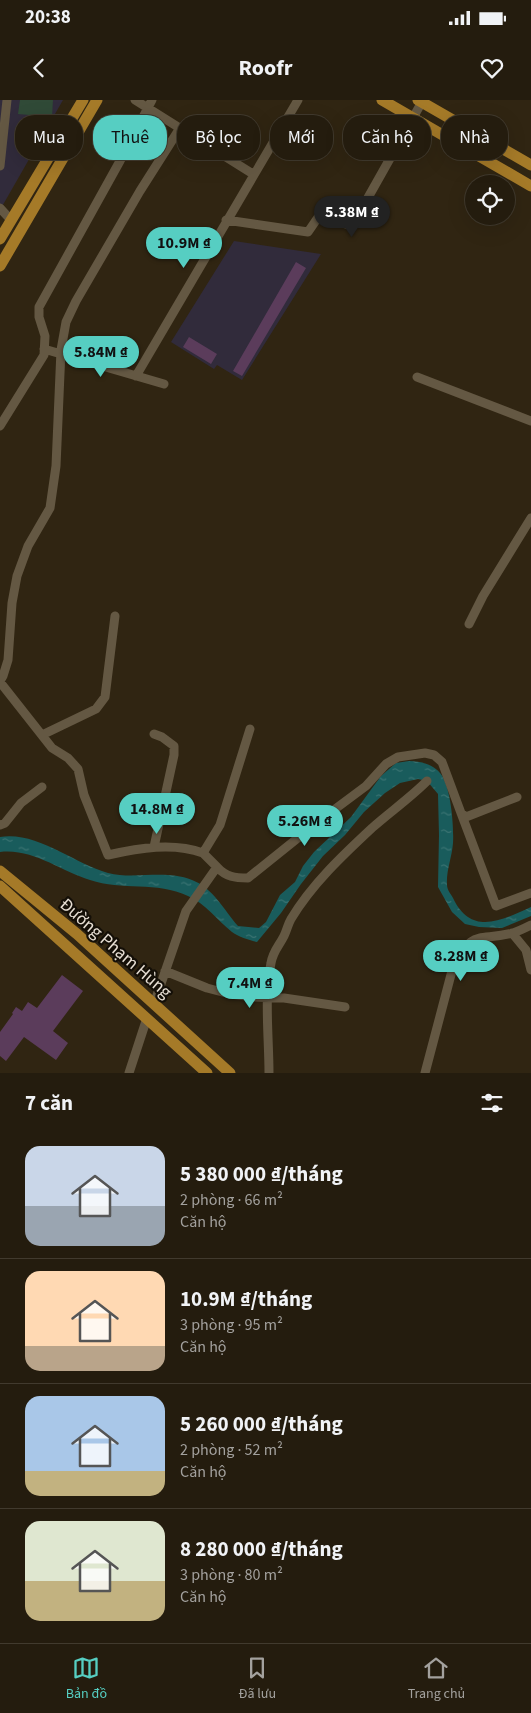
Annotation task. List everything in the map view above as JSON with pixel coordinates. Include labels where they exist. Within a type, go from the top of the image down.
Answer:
[{"type":"main road","points":[[0,239],[83,100]]},
{"type":"main road","points":[[2,259],[97,100]]},
{"type":"main road","points":[[382,100],[407,115]]},
{"type":"main road","points":[[421,101],[531,165]]},
{"type":"main road","points":[[431,129],[531,186]]},
{"type":"main road","name":"Đường Phạm Hùng","points":[[0,871],[28,903],[207,1073]]},
{"type":"main road","name":"Đường Phạm Hùng","points":[[0,886],[77,934],[230,1073]]},
{"type":"street","points":[[0,166],[7,100]]},
{"type":"street","points":[[135,100],[150,104],[177,126]]},
{"type":"street","points":[[136,376],[298,100]]},
{"type":"street","points":[[414,115],[421,101]]},
{"type":"street","points":[[0,426],[44,355],[45,336],[39,318],[39,307],[150,104]]},
{"type":"street","points":[[177,133],[140,191],[76,301],[66,322],[62,338],[56,466],[50,508],[28,546],[17,576],[12,603],[8,660],[3,667],[0,682],[52,748],[68,758],[78,769],[84,794],[108,855],[154,847],[190,848],[203,853],[224,875],[248,878],[366,786],[386,764],[398,757],[425,754],[434,755],[442,762],[496,906],[531,893]]},
{"type":"street","points":[[231,160],[253,174]]},
{"type":"street","points":[[226,220],[308,232],[319,216],[352,226],[389,160]]},
{"type":"street","points":[[0,208],[11,220]]},
{"type":"street","points":[[44,349],[164,384]]},
{"type":"street","points":[[417,378],[531,421]]},
{"type":"street","points":[[469,624],[483,596],[531,518]]},
{"type":"street","points":[[42,735],[96,709],[105,697],[115,616]]},
{"type":"street","points":[[203,853],[220,825],[250,729]]},
{"type":"street","points":[[154,734],[169,741],[174,746],[174,755],[154,847]]},
{"type":"street","points":[[269,1073],[268,997],[271,964],[275,949],[283,938],[290,920],[343,855],[427,781]]},
{"type":"street","points":[[0,825],[5,823],[21,803],[42,787]]},
{"type":"street","points":[[462,813],[466,817],[470,816],[517,797]]},
{"type":"street","points":[[154,1004],[186,912],[217,867]]},
{"type":"street","points":[[425,1073],[453,967],[460,954],[472,940],[512,933],[531,925]]},
{"type":"street","points":[[512,933],[526,950],[531,970]]},
{"type":"street","points":[[166,971],[206,988],[222,992],[254,997],[284,998],[345,1007]]},
{"type":"street","points":[[129,1073],[147,1018]]},
{"type":"shaded area","points":[[0,100],[63,100],[54,115],[15,115],[15,160],[29,160],[0,210]]},
{"type":"shaded area","points":[[234,241],[321,254],[242,380],[217,365],[214,369],[171,342]]},
{"type":"green space","points":[[20,100],[53,100],[52,115],[18,114]]},
{"type":"water","points":[[421,762],[434,767],[444,779],[447,787],[451,806],[453,836],[447,874],[447,887],[460,910],[478,921],[488,922],[509,917],[531,907],[531,916],[502,928],[479,927],[465,924],[452,912],[438,887],[438,794],[427,781],[418,779],[400,783],[385,793],[364,812],[345,835],[323,856],[257,942],[235,934],[200,903],[176,891],[102,883],[79,876],[24,853],[0,852],[0,837],[14,836],[41,843],[108,873],[129,876],[171,875],[192,880],[206,888],[218,900],[238,926],[259,928],[266,922],[280,895],[295,882],[303,866],[314,852],[351,817],[381,776],[396,763]]},
{"type":"building","points":[[296,262],[306,268],[242,376],[233,371]]},
{"type":"building","points":[[189,337],[217,354],[211,364],[183,347]]},
{"type":"building","points":[[62,975],[83,991],[53,1031],[68,1043],[56,1060],[24,1037],[6,1061],[0,1056],[0,1032],[12,1013],[16,1007],[22,1011],[28,1002],[37,1008]]}]
